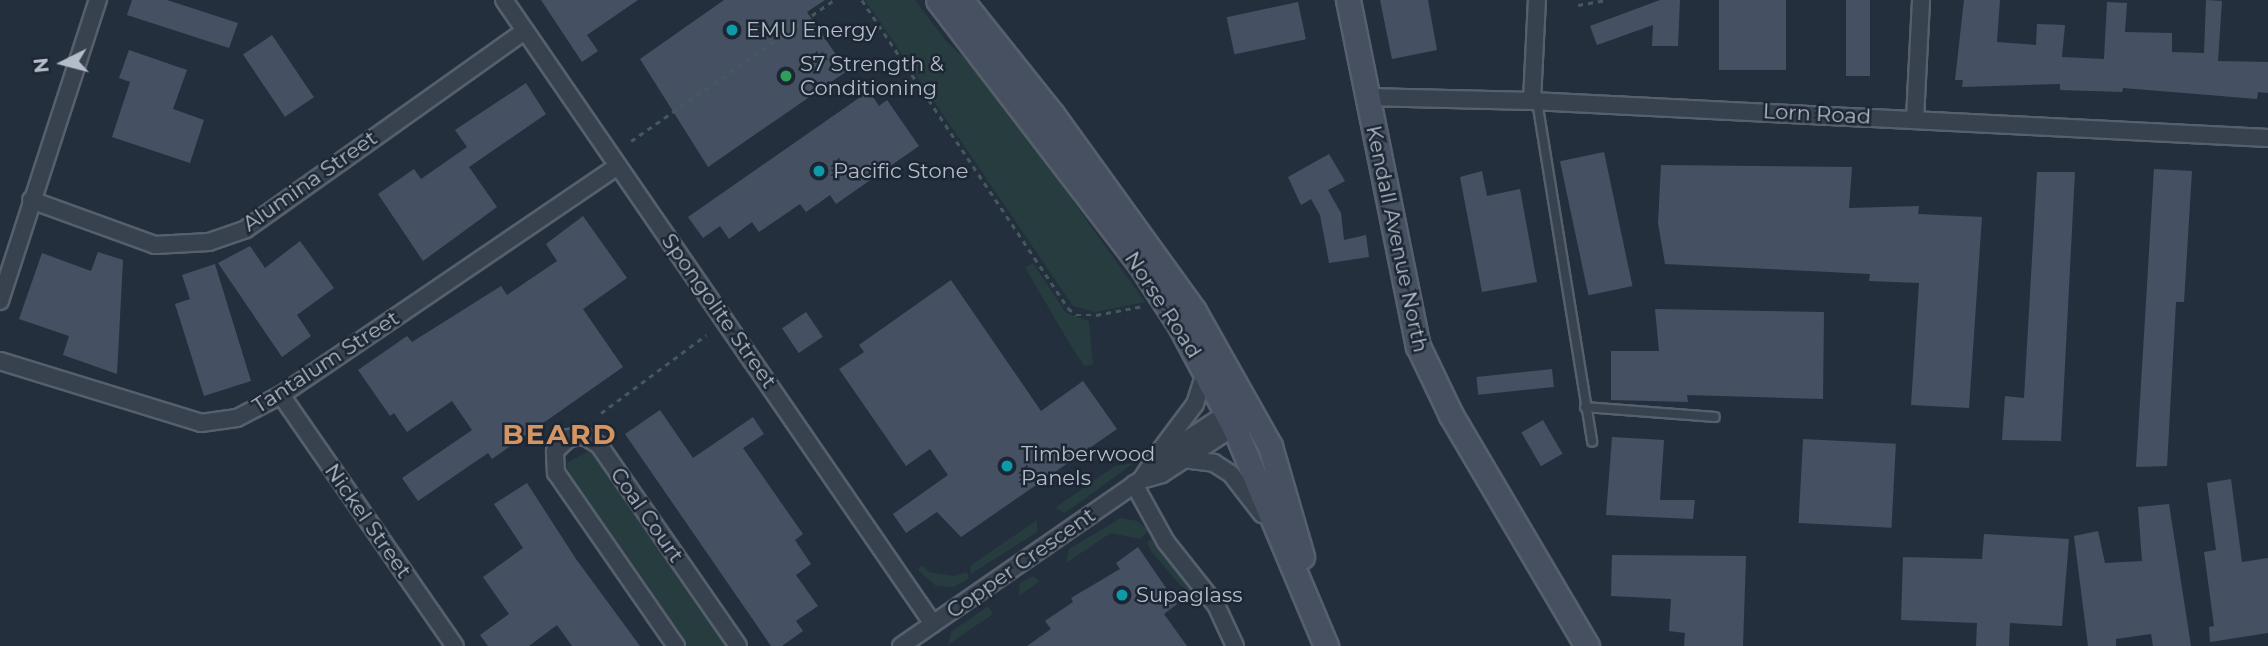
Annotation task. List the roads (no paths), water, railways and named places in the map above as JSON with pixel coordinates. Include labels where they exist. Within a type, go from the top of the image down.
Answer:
[{"type":"main road","points":[[922,0],[955,41],[985,62]]},
{"type":"main road","name":"Norse Road","points":[[938,0],[1140,264],[1206,370],[1231,420],[1327,646]]},
{"type":"main road","name":"Norse Road","points":[[961,0],[1162,264],[1250,408],[1270,446],[1327,646]]},
{"type":"main road","name":"Kendall Avenue North","points":[[1348,0],[1418,346],[1451,415],[1587,646]]},
{"type":"main road","points":[[1231,420],[1250,408]]},
{"type":"street","points":[[0,301],[98,0]]},
{"type":"street","name":"Spongolite Street","points":[[504,0],[933,624]]},
{"type":"street","points":[[1534,101],[1537,0]]},
{"type":"street","points":[[1916,119],[1921,0]]},
{"type":"street","name":"Alumina Street","points":[[31,200],[155,244],[209,242],[246,229],[525,30]]},
{"type":"street","name":"Lorn Road","points":[[1367,97],[1534,101],[2268,138]]},
{"type":"street","name":"Tantalum Street","points":[[0,361],[201,423],[237,418],[281,395],[618,166]]},
{"type":"street","points":[[1153,461],[1195,404],[1206,370]]},
{"type":"street","name":"Nickel Street","points":[[281,395],[455,646]]},
{"type":"street","name":"Copper Crescent","points":[[1138,482],[1153,461],[1231,420]]},
{"type":"street","name":"Copper Crescent","points":[[901,646],[1138,482],[1162,474],[1183,460],[1231,420]]},
{"type":"street","name":"Coal Court","points":[[676,646],[556,473],[555,451],[569,438],[590,438],[602,450],[738,646]]},
{"type":"street","points":[[1183,460],[1214,463],[1238,480],[1286,552]]},
{"type":"street","points":[[1138,482],[1166,542],[1216,605],[1235,646]]},
{"type":"lane","points":[[1534,101],[1592,442]]},
{"type":"lane","points":[[1585,407],[1715,418]]},
{"type":"place","name":"EMU Energy","points":[[732,30]]},
{"type":"place","name":"S7 Strength & Conditioning","points":[[786,76]]},
{"type":"place","name":"Pacific Stone","points":[[819,171]]},
{"type":"place","name":"Timberwood Panels","points":[[1007,466]]},
{"type":"place","name":"Supaglass","points":[[1122,595]]},
{"type":"district","name":"BEARD","points":[[560,434]]}]
